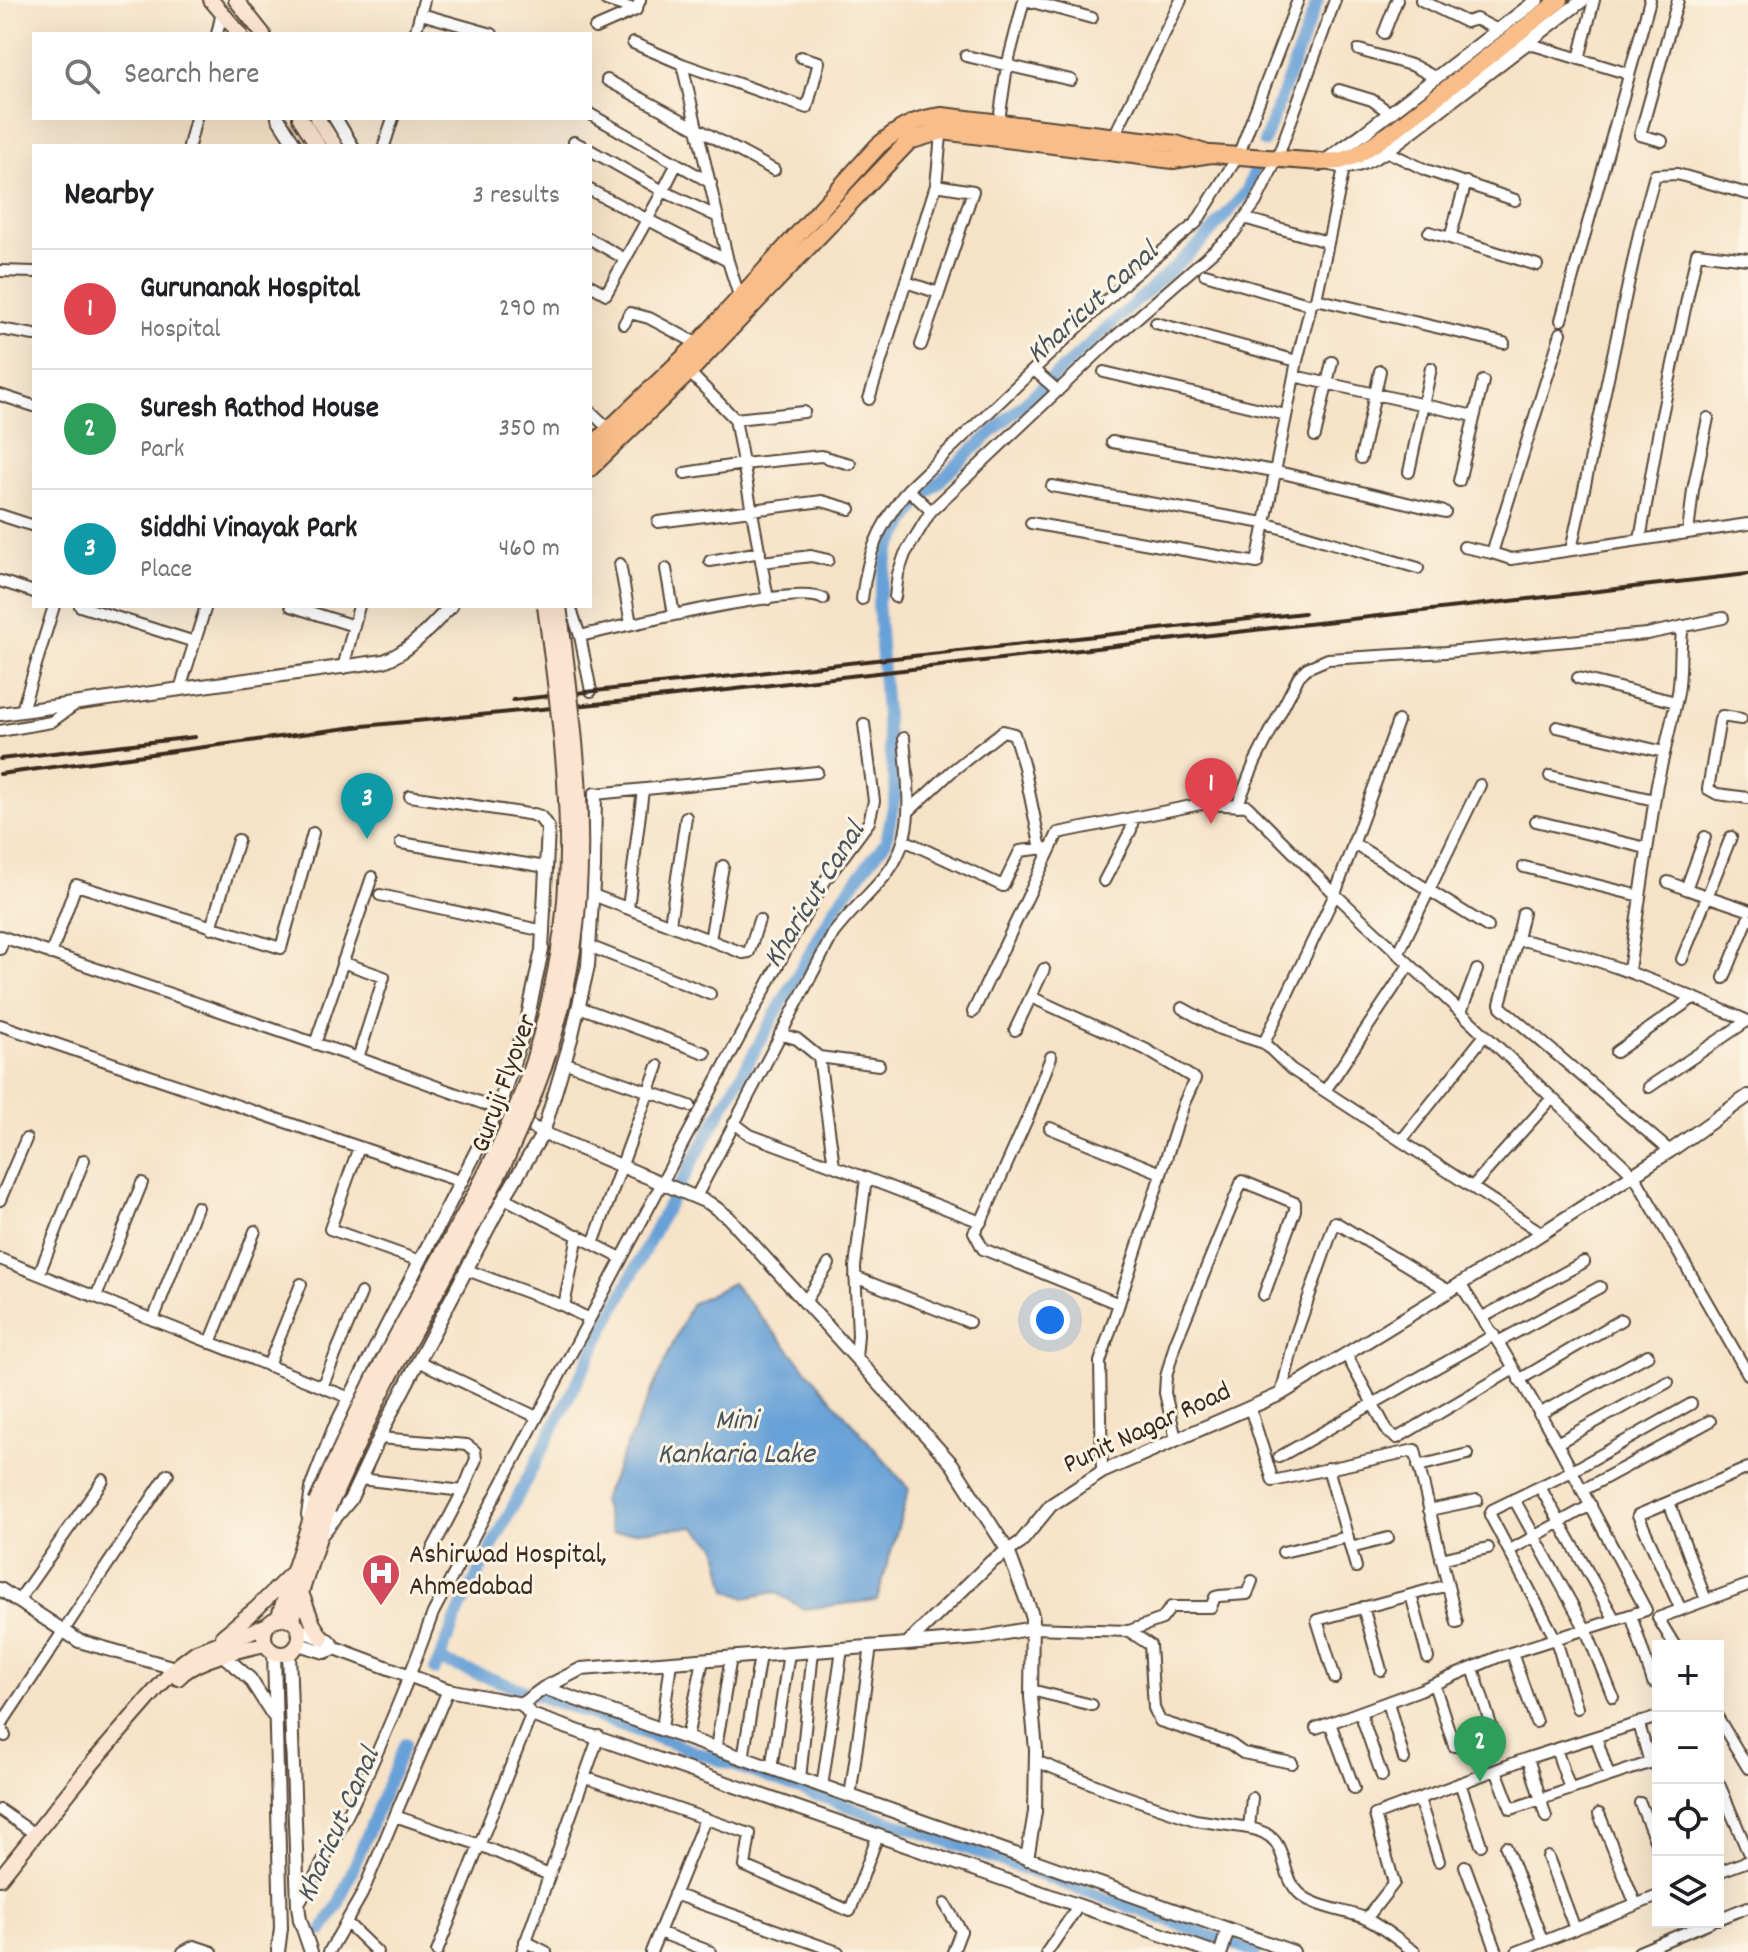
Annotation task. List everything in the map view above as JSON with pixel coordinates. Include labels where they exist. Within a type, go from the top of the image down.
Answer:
[{"type":"main road","points":[[211,0],[238,32]]},
{"type":"main road","points":[[236,0],[263,32]]},
{"type":"main road","points":[[998,131],[1113,138],[1176,144],[1211,154],[1346,163],[1389,134],[1560,0]]},
{"type":"main road","points":[[592,446],[698,344],[878,146],[898,128],[919,119],[1173,160],[1211,154]]},
{"type":"main road","points":[[301,120],[317,144]]},
{"type":"main road","points":[[318,120],[334,144]]},
{"type":"main road","points":[[592,466],[689,372],[890,159],[909,141],[942,124]]},
{"type":"main road","name":"Guruji Flyover","points":[[311,1536],[375,1377],[489,1166],[517,1106],[542,1029],[560,948],[566,866],[566,790],[545,608]]},
{"type":"main road","name":"Guruji Flyover","points":[[322,1506],[501,1172],[530,1111],[556,1033],[573,950],[580,789],[559,608]]},
{"type":"main road","points":[[0,1888],[93,1770],[184,1671],[217,1651],[292,1573],[311,1536]]},
{"type":"main road","points":[[283,1636],[301,1593],[311,1536]]},
{"type":"main road","points":[[283,1636],[292,1573]]},
{"type":"main road","points":[[301,1593],[322,1638]]},
{"type":"main road","points":[[0,1878],[89,1767],[175,1668],[196,1652],[217,1651],[283,1636]]},
{"type":"street","points":[[416,32],[424,0]]},
{"type":"street","points":[[606,0],[638,5]]},
{"type":"street","points":[[998,131],[1007,66],[1024,0],[1092,18]]},
{"type":"street","points":[[1113,138],[1181,0]]},
{"type":"street","points":[[862,599],[866,564],[884,520],[909,491],[1128,280],[1196,223],[1238,156],[1298,0]]},
{"type":"street","points":[[895,597],[905,554],[930,510],[1106,345],[1233,234],[1256,202],[1277,159],[1335,0]]},
{"type":"street","points":[[1384,33],[1397,0]]},
{"type":"street","points":[[1421,0],[1466,22],[1476,19],[1498,30]]},
{"type":"street","points":[[1322,162],[1537,0]]},
{"type":"street","points":[[1031,523],[1257,563],[1297,361],[1346,163],[1358,167],[1386,151],[1583,0]]},
{"type":"street","points":[[1579,59],[1594,0]]},
{"type":"street","points":[[1561,320],[1650,0]]},
{"type":"street","points":[[1662,141],[1640,135],[1678,0]]},
{"type":"street","points":[[595,28],[638,5]]},
{"type":"street","points":[[217,32],[222,12]]},
{"type":"street","points":[[421,14],[485,32]]},
{"type":"street","points":[[633,43],[682,64],[807,108],[819,62],[801,57]]},
{"type":"street","points":[[1527,43],[1629,74]]},
{"type":"street","points":[[1359,50],[1414,66],[1436,78]]},
{"type":"street","points":[[966,56],[1071,80]]},
{"type":"street","points":[[682,64],[728,261],[740,299]]},
{"type":"street","points":[[607,80],[774,170]]},
{"type":"street","points":[[1339,90],[1372,100],[1390,113]]},
{"type":"street","points":[[592,115],[711,183]]},
{"type":"street","points":[[190,144],[196,120]]},
{"type":"street","points":[[279,120],[295,144]]},
{"type":"street","points":[[336,120],[351,144]]},
{"type":"street","points":[[385,144],[392,120]]},
{"type":"street","points":[[869,399],[936,185],[942,124]]},
{"type":"street","points":[[592,151],[663,191],[718,217]]},
{"type":"street","points":[[1386,151],[1426,170],[1515,200]]},
{"type":"street","points":[[592,286],[606,294],[676,165]]},
{"type":"street","points":[[1571,550],[1640,229],[1655,175],[1677,174],[1748,194]]},
{"type":"street","points":[[1450,238],[1466,182]]},
{"type":"street","points":[[921,345],[973,191],[936,185]]},
{"type":"street","points":[[592,191],[728,261]]},
{"type":"street","points":[[1244,218],[1327,242]]},
{"type":"street","points":[[1429,232],[1537,265]]},
{"type":"street","points":[[592,240],[625,259]]},
{"type":"street","points":[[1640,540],[1660,424],[1697,253],[1748,259]]},
{"type":"street","points":[[0,271],[32,272]]},
{"type":"street","points":[[1205,274],[1314,302],[1504,343]]},
{"type":"street","points":[[906,282],[939,293]]},
{"type":"street","points":[[624,324],[630,313],[649,318],[698,344]]},
{"type":"street","points":[[1156,323],[1297,361]]},
{"type":"street","points":[[0,329],[32,335]]},
{"type":"street","points":[[1492,553],[1561,333]]},
{"type":"street","points":[[1315,436],[1332,362]]},
{"type":"street","points":[[1409,472],[1431,368]]},
{"type":"street","points":[[1034,370],[1058,391]]},
{"type":"street","points":[[1361,458],[1380,371]]},
{"type":"street","points":[[689,372],[735,419],[768,599]]},
{"type":"street","points":[[1104,372],[1286,415]]},
{"type":"street","points":[[1294,376],[1474,416]]},
{"type":"street","points":[[1459,481],[1483,381]]},
{"type":"street","points":[[0,395],[32,405]]},
{"type":"street","points":[[735,419],[804,412]]},
{"type":"street","points":[[592,413],[609,429]]},
{"type":"street","points":[[1688,533],[1693,490],[1708,418]]},
{"type":"street","points":[[1112,442],[1274,471],[1445,512]]},
{"type":"street","points":[[685,473],[821,456],[850,464]]},
{"type":"street","points":[[1052,486],[1264,523],[1418,568]]},
{"type":"street","points":[[909,491],[930,510]]},
{"type":"street","points":[[658,522],[822,501],[850,509]]},
{"type":"street","points":[[0,515],[32,525]]},
{"type":"street","points":[[1464,547],[1511,559],[1748,524]]},
{"type":"street","points":[[710,561],[811,556],[828,560]]},
{"type":"street","points":[[620,564],[631,624]]},
{"type":"street","points":[[666,569],[674,615]]},
{"type":"street","points":[[0,581],[32,591]]},
{"type":"street","points":[[580,636],[674,615],[768,599],[816,594],[823,599]]},
{"type":"street","points":[[22,710],[53,608]]},
{"type":"street","points":[[86,608],[195,642]]},
{"type":"street","points":[[180,689],[205,608]]},
{"type":"street","points":[[297,608],[354,626]]},
{"type":"street","points":[[343,668],[358,608]]},
{"type":"street","points":[[0,714],[384,661],[401,654],[449,608]]},
{"type":"street","points":[[571,608],[580,636],[591,691]]},
{"type":"street","points":[[1237,806],[1267,737],[1299,676],[1307,668],[1328,659],[1647,634],[1723,618]]},
{"type":"street","points":[[1629,970],[1654,800],[1680,686],[1678,666],[1683,626]]},
{"type":"street","points":[[1578,678],[1676,702]]},
{"type":"street","points":[[0,731],[51,722],[78,702]]},
{"type":"street","points":[[1741,719],[1722,716],[1720,719],[1708,789],[1717,794],[1748,798]]},
{"type":"street","points":[[1264,1043],[1335,894],[1398,721]]},
{"type":"street","points":[[281,1928],[335,1844],[410,1677],[433,1613],[621,1258],[665,1183],[825,881],[869,822],[874,801],[864,724]]},
{"type":"street","points":[[1557,727],[1664,752]]},
{"type":"street","points":[[909,811],[952,771],[1003,731],[1014,734],[1046,848]]},
{"type":"street","points":[[693,1196],[833,934],[884,877],[901,852],[909,811],[904,738]]},
{"type":"street","points":[[311,1536],[350,1500],[418,1361],[504,1198],[543,1133],[588,966],[595,794],[817,772]]},
{"type":"street","points":[[1550,776],[1654,800]]},
{"type":"street","points":[[1398,954],[1480,785]]},
{"type":"street","points":[[628,908],[643,790]]},
{"type":"street","points":[[311,1536],[313,1483],[350,1398],[498,1109],[527,1021],[544,931],[548,828],[540,817],[410,796]]},
{"type":"street","points":[[973,1012],[1046,848],[1058,833],[1201,804],[1247,806],[1409,965],[1634,1175],[1748,1374]]},
{"type":"street","points":[[670,924],[686,817]]},
{"type":"street","points":[[1104,881],[1131,830],[1133,818]]},
{"type":"street","points":[[1536,821],[1646,848]]},
{"type":"street","points":[[51,954],[76,885],[281,948],[313,833]]},
{"type":"street","points":[[1686,889],[1705,837]]},
{"type":"street","points":[[1682,959],[1731,837]]},
{"type":"street","points":[[211,928],[238,840]]},
{"type":"street","points":[[904,840],[1003,886],[1020,851],[1046,848]]},
{"type":"street","points":[[401,843],[546,867]]},
{"type":"street","points":[[1353,843],[1488,927]]},
{"type":"street","points":[[710,940],[723,866]]},
{"type":"street","points":[[1524,867],[1640,896]]},
{"type":"street","points":[[315,1044],[372,877]]},
{"type":"street","points":[[1668,882],[1748,910]]},
{"type":"street","points":[[380,895],[544,931]]},
{"type":"street","points":[[593,895],[743,953],[749,952],[759,920]]},
{"type":"street","points":[[1523,913],[1501,1007],[1670,1151]]},
{"type":"street","points":[[1724,978],[1748,919]]},
{"type":"street","points":[[0,949],[2,937],[498,1109],[543,1133],[693,1196],[728,1217],[952,1464],[1008,1551],[1032,1615],[1035,1812],[1027,1859]]},
{"type":"street","points":[[1517,939],[1563,949],[1629,970],[1747,1021]]},
{"type":"street","points":[[589,946],[710,994]]},
{"type":"street","points":[[342,962],[384,977],[358,1058]]},
{"type":"street","points":[[1325,1091],[1409,965]]},
{"type":"street","points":[[1015,1030],[1044,969]]},
{"type":"street","points":[[1461,1012],[1477,970]]},
{"type":"street","points":[[1031,997],[1145,1049],[1195,1079],[1100,1362],[1102,1472]]},
{"type":"street","points":[[1616,1052],[1693,998]]},
{"type":"street","points":[[579,1007],[705,1053]]},
{"type":"street","points":[[1182,1008],[1220,1029],[1264,1043],[1291,1069],[1542,1233]]},
{"type":"street","points":[[1649,1087],[1747,1021]]},
{"type":"street","points":[[0,1025],[462,1182]]},
{"type":"street","points":[[780,1034],[797,1039],[819,1057],[879,1065]]},
{"type":"street","points":[[1401,1141],[1485,1035]]},
{"type":"street","points":[[819,1057],[834,1166]]},
{"type":"street","points":[[1051,1057],[1028,1117],[974,1232],[983,1249],[1119,1304]]},
{"type":"street","points":[[563,1062],[690,1106]]},
{"type":"street","points":[[593,1244],[658,1066]]},
{"type":"street","name":"Punit Nagar Road","points":[[907,1644],[991,1562],[1020,1543],[1051,1505],[1102,1472],[1281,1394],[1634,1175],[1748,1096]]},
{"type":"street","points":[[1472,1187],[1552,1098]]},
{"type":"street","points":[[734,1123],[750,1135],[981,1222]]},
{"type":"street","points":[[1050,1128],[1161,1173]]},
{"type":"street","points":[[0,1200],[26,1139]]},
{"type":"street","points":[[359,1147],[330,1229],[420,1261]]},
{"type":"street","points":[[39,1274],[84,1160]]},
{"type":"street","points":[[856,1358],[855,1277],[866,1178]]},
{"type":"street","points":[[1176,1439],[1165,1393],[1166,1377],[1175,1344],[1242,1181],[1295,1203],[1264,1295]]},
{"type":"street","points":[[96,1297],[142,1183]]},
{"type":"street","points":[[504,1198],[621,1258]]},
{"type":"street","points":[[153,1320],[197,1207]]},
{"type":"street","points":[[1281,1394],[1296,1334],[1335,1222],[1454,1288],[1483,1317],[1557,1443],[1646,1610],[1512,1653],[1316,1728]]},
{"type":"street","points":[[210,1343],[255,1231]]},
{"type":"street","points":[[564,1306],[578,1235]]},
{"type":"street","points":[[0,1259],[350,1398]]},
{"type":"street","points":[[1483,1317],[1584,1262]]},
{"type":"street","points":[[805,1302],[829,1264]]},
{"type":"street","points":[[467,1270],[564,1306],[589,1319]]},
{"type":"street","points":[[855,1277],[969,1322]]},
{"type":"street","points":[[268,1366],[301,1284]]},
{"type":"street","points":[[1279,1457],[1496,1338],[1600,1287]]},
{"type":"street","points":[[322,1387],[361,1293]]},
{"type":"street","points":[[1346,1354],[1388,1432],[1397,1438],[1621,1320]]},
{"type":"street","points":[[1539,1414],[1648,1355]]},
{"type":"street","points":[[418,1361],[537,1417]]},
{"type":"street","points":[[1557,1443],[1668,1382]]},
{"type":"street","points":[[1577,1708],[1556,1640],[1490,1515],[1492,1510],[1572,1471],[1691,1404]]},
{"type":"street","points":[[1250,1408],[1273,1481],[1415,1450],[1457,1623]]},
{"type":"street","points":[[1583,1490],[1710,1421]]},
{"type":"street","points":[[379,1438],[467,1445],[475,1451],[476,1459],[463,1491],[432,1550]]},
{"type":"street","points":[[1418,1466],[1468,1454]]},
{"type":"street","points":[[1328,1468],[1356,1567]]},
{"type":"street","points":[[1681,1610],[1638,1515],[1748,1468]]},
{"type":"street","points":[[5,1736],[1,1726],[4,1720],[168,1474]]},
{"type":"street","points":[[360,1479],[463,1491]]},
{"type":"street","points":[[18,1601],[103,1480]]},
{"type":"street","points":[[1540,1487],[1615,1620]]},
{"type":"street","points":[[1514,1499],[1586,1630],[1613,1697]]},
{"type":"street","points":[[1429,1510],[1477,1500]]},
{"type":"street","points":[[1669,1502],[1706,1600]]},
{"type":"street","points":[[1510,1550],[1591,1505]]},
{"type":"street","points":[[1283,1552],[1388,1538]]},
{"type":"street","points":[[1441,1559],[1488,1548]]},
{"type":"street","points":[[522,1704],[544,1688],[581,1669],[980,1638],[1032,1628],[1129,1631],[1162,1619],[1171,1607],[1211,1607],[1215,1597],[1247,1594],[1252,1581]]},
{"type":"street","points":[[1335,1678],[1317,1620],[1448,1585]]},
{"type":"street","points":[[1671,1640],[1658,1618],[1748,1585]]},
{"type":"street","points":[[0,1589],[79,1641],[175,1668]]},
{"type":"street","points":[[1411,1595],[1428,1658]]},
{"type":"street","points":[[1363,1607],[1381,1670]]},
{"type":"street","points":[[1631,1615],[1652,1679]]},
{"type":"street","points":[[1129,1631],[1150,1645],[1154,1708],[1160,1721],[1229,1743],[1243,1753],[1292,1763]]},
{"type":"street","points":[[283,1636],[325,1652],[335,1648]]},
{"type":"street","points":[[283,1636],[322,1638],[335,1648],[448,1690],[522,1704],[531,1715],[599,1736],[1212,1952]]},
{"type":"street","points":[[280,1951],[275,1718],[283,1636]]},
{"type":"street","points":[[283,1636],[298,1905],[311,1952]]},
{"type":"street","points":[[850,1797],[871,1646]]},
{"type":"street","points":[[822,1787],[842,1649]]},
{"type":"street","points":[[217,1651],[250,1679],[275,1718]]},
{"type":"street","points":[[800,1779],[813,1651]]},
{"type":"street","points":[[771,1769],[789,1653]]},
{"type":"street","points":[[1512,1653],[1536,1722]]},
{"type":"street","points":[[743,1759],[760,1655]]},
{"type":"street","points":[[716,1748],[731,1657]]},
{"type":"street","points":[[687,1738],[703,1660]]},
{"type":"street","points":[[662,1729],[671,1662]]},
{"type":"street","points":[[1473,1668],[1494,1735]]},
{"type":"street","points":[[1434,1684],[1454,1746]]},
{"type":"street","points":[[544,1688],[1293,1952]]},
{"type":"street","points":[[329,1952],[362,1894],[448,1690]]},
{"type":"street","points":[[1031,1690],[1092,1705]]},
{"type":"street","points":[[1388,1702],[1404,1759]]},
{"type":"street","points":[[1360,1712],[1382,1776]]},
{"type":"street","points":[[437,1952],[531,1715]]},
{"type":"street","points":[[1366,1919],[1394,1883],[1375,1815],[1528,1758],[1652,1719]]},
{"type":"street","points":[[1330,1723],[1354,1788]]},
{"type":"street","points":[[1639,1724],[1652,1756]]},
{"type":"street","points":[[1724,1728],[1748,1768]]},
{"type":"street","points":[[546,1952],[523,1947],[599,1736]]},
{"type":"street","points":[[1596,1737],[1609,1776]]},
{"type":"street","points":[[1556,1749],[1570,1789]]},
{"type":"street","points":[[1528,1758],[1546,1817]]},
{"type":"street","points":[[1036,1761],[1195,1820],[1262,1830],[1281,1849],[1294,1888],[1303,1897],[1366,1919],[1415,1952]]},
{"type":"street","points":[[1496,1770],[1511,1809],[1652,1762]]},
{"type":"street","points":[[584,1777],[750,1834],[745,1866],[850,1911],[878,1835]]},
{"type":"street","points":[[1460,1783],[1481,1845]]},
{"type":"street","points":[[1724,1796],[1748,1852]]},
{"type":"street","points":[[1249,1828],[1252,1798]]},
{"type":"street","points":[[1419,1799],[1439,1861]]},
{"type":"street","points":[[1640,1803],[1652,1833]]},
{"type":"street","points":[[0,1810],[35,1834]]},
{"type":"street","points":[[1599,1814],[1636,1905]]},
{"type":"street","points":[[395,1816],[480,1845],[549,1875]]},
{"type":"street","points":[[651,1952],[705,1819]]},
{"type":"street","points":[[1506,1847],[1543,1942]]},
{"type":"street","points":[[1548,1857],[1575,1929]]},
{"type":"street","points":[[1724,1870],[1748,1861]]},
{"type":"street","points":[[1465,1866],[1497,1952]]},
{"type":"street","points":[[674,1894],[838,1952]]},
{"type":"street","points":[[1517,1952],[1652,1898]]},
{"type":"street","points":[[945,1904],[961,1931],[953,1952]]},
{"type":"street","points":[[1047,1952],[1079,1905]]},
{"type":"street","points":[[1724,1917],[1748,1907]]},
{"type":"street","points":[[346,1922],[377,1952]]},
{"type":"street","points":[[1639,1952],[1696,1928]]},
{"type":"street","points":[[1221,1952],[1228,1929]]},
{"type":"street","points":[[659,1932],[711,1952]]},
{"type":"street","points":[[183,1952],[194,1946],[212,1952]]},
{"type":"water","name":"Mini Kankaria Lake","points":[[732,1283],[909,1489],[877,1600],[804,1609],[775,1592],[745,1598],[727,1590],[717,1546],[694,1527],[612,1533],[602,1500],[691,1304]]},
{"type":"waterway","name":"Kharicut Canal","points":[[1264,142],[1318,0]]},
{"type":"waterway","name":"Kharicut Canal","points":[[435,1670],[460,1609],[665,1211],[836,906],[886,841],[896,792],[887,729],[878,602],[889,550],[917,504],[957,464],[1201,243],[1246,192],[1255,169]]},
{"type":"waterway","points":[[439,1660],[1256,1952]]},
{"type":"waterway","name":"Kharicut Canal","points":[[322,1931],[338,1905],[405,1743]]},
{"type":"railway","points":[[0,774],[363,726],[648,699],[1748,574]]},
{"type":"railway","points":[[513,700],[1304,613]]},
{"type":"railway","points":[[0,759],[195,737]]},
{"type":"place","name":"Gurunanak Hospital","points":[[1211,824]]},
{"type":"place","name":"Siddhi Vinayak Park","points":[[367,839]]},
{"type":"place","name":"Ashirwad Hospital, Ahmedabad","points":[[381,1607]]},
{"type":"place","name":"Suresh Rathod House","points":[[1480,1782]]}]
